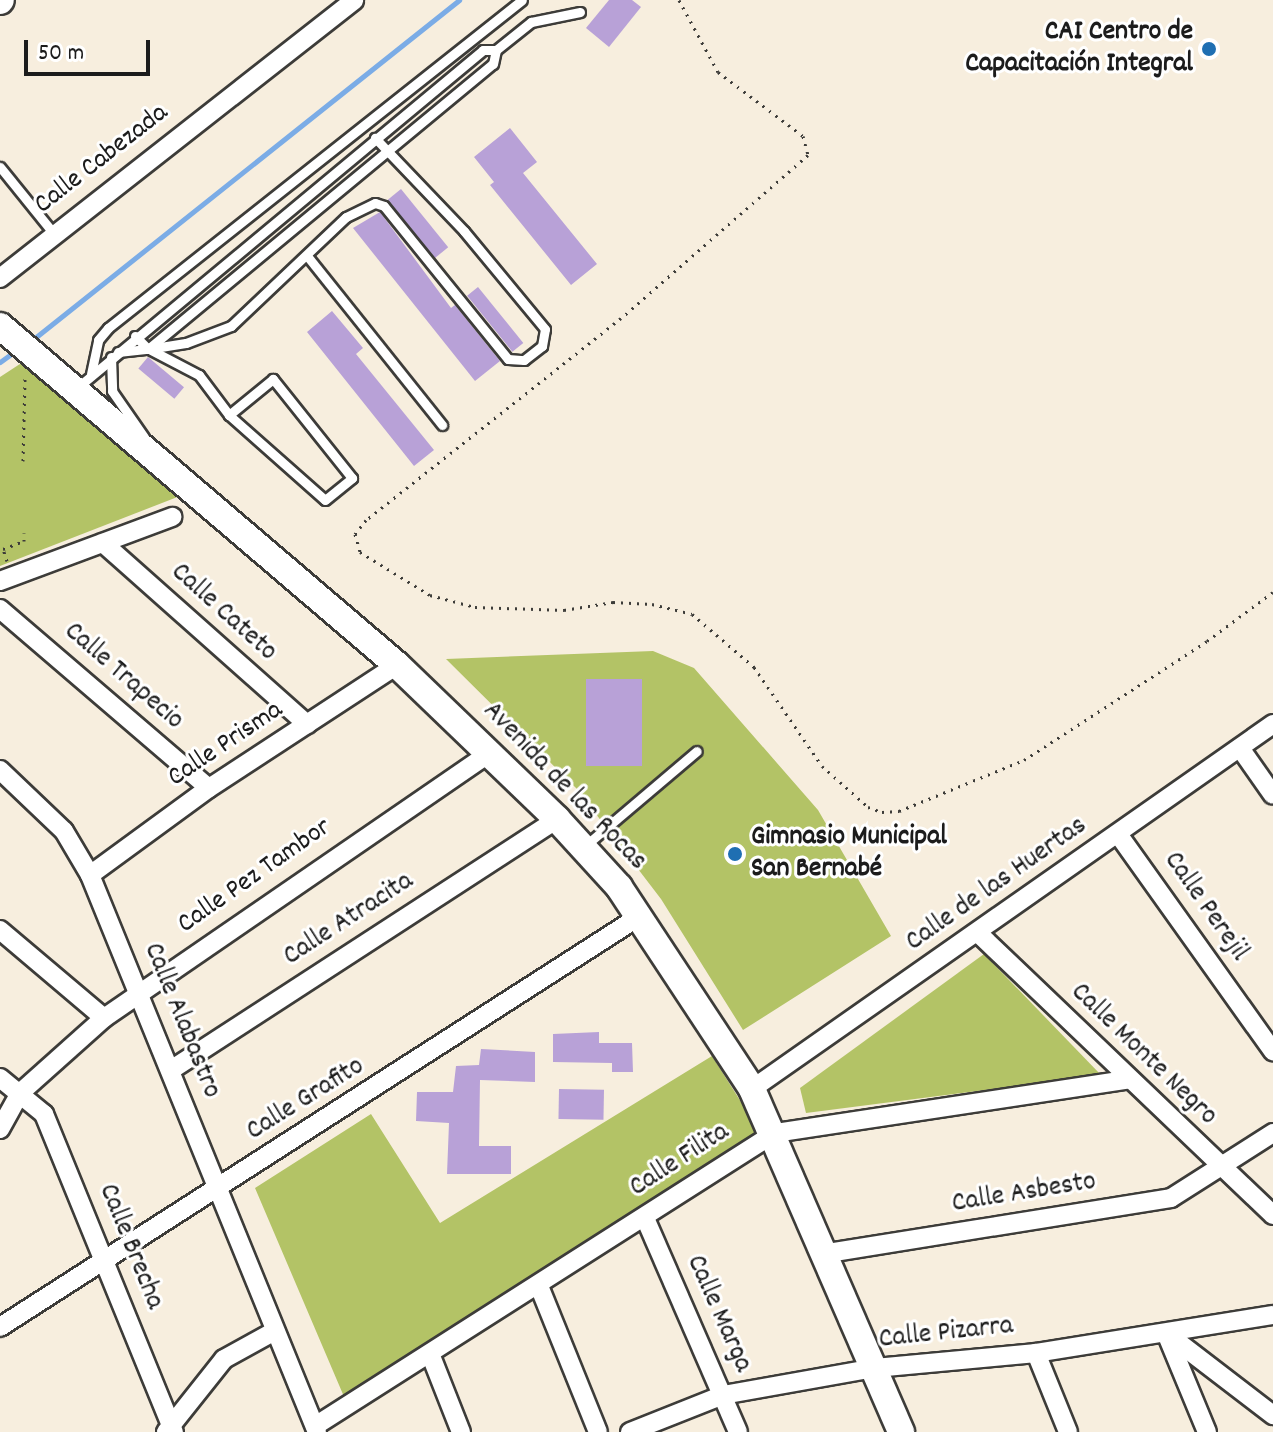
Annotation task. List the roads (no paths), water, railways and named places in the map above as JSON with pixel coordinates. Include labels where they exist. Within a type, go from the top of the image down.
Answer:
[{"type":"street","name":"Calle Cabezada","points":[[0,278],[354,0]]},
{"type":"street","name":"Avenida de las Rocas","points":[[4,329],[34,354],[83,382],[148,452],[397,665],[557,819],[640,916],[752,1089],[775,1133],[901,1432]]},
{"type":"street","points":[[6,579],[172,517]]},
{"type":"street","name":"Calle Cateto","points":[[103,543],[307,724]]},
{"type":"street","name":"Calle Trapecio","points":[[0,609],[209,788]]},
{"type":"street","name":"Calle Prisma","points":[[90,875],[209,788],[397,665]]},
{"type":"street","name":"Calle de las Huertas","points":[[752,1089],[1273,724]]},
{"type":"street","points":[[1240,748],[1273,795]]},
{"type":"street","name":"Calle Pez Tambor","points":[[0,1129],[20,1093],[104,1018],[489,753]]},
{"type":"street","name":"Calle Alabastro","points":[[0,770],[41,805],[79,854],[90,875],[140,991],[316,1429]]},
{"type":"street","name":"Calle Atracita","points":[[171,1070],[557,819]]},
{"type":"street","name":"Calle Perejil","points":[[1118,834],[1273,1051]]},
{"type":"street","name":"Calle Grafito","points":[[0,1327],[640,916]]},
{"type":"street","points":[[0,930],[104,1018]]},
{"type":"street","name":"Calle Monte Negro","points":[[978,933],[1127,1080],[1273,1215]]},
{"type":"street","name":"Calle Brecha","points":[[0,1078],[44,1114],[107,1260],[170,1430]]},
{"type":"street","name":"Calle Filita","points":[[316,1429],[775,1133],[1127,1080]]},
{"type":"street","name":"Calle Asbesto","points":[[828,1253],[1171,1198],[1221,1169],[1273,1133]]},
{"type":"street","name":"Calle Marga","points":[[645,1218],[738,1432]]},
{"type":"street","points":[[539,1286],[598,1432]]},
{"type":"street","name":"Calle Pizarra","points":[[630,1432],[723,1395],[875,1368],[1036,1353],[1273,1315]]},
{"type":"street","points":[[170,1430],[224,1359],[275,1331]]},
{"type":"street","points":[[1166,1333],[1218,1368],[1273,1415]]},
{"type":"street","points":[[1166,1333],[1207,1432]]},
{"type":"street","points":[[1036,1353],[1068,1432]]},
{"type":"street","points":[[431,1356],[461,1432]]},
{"type":"lane","points":[[83,382],[98,340],[108,328],[522,0]]},
{"type":"lane","points":[[83,382],[483,50],[496,50],[531,22],[580,12]]},
{"type":"lane","points":[[148,349],[493,64],[496,50]]},
{"type":"lane","points":[[114,355],[186,343],[231,326],[367,203],[384,206],[508,359],[524,360],[542,346],[545,329],[464,231],[375,138]]},
{"type":"lane","points":[[0,167],[54,234]]},
{"type":"lane","points":[[268,227],[280,241]]},
{"type":"lane","points":[[308,257],[442,425]]},
{"type":"lane","points":[[135,336],[148,349],[199,375],[229,415],[325,500],[352,478],[273,379],[229,415]]},
{"type":"lane","points":[[114,355],[112,391],[139,427],[148,452]]},
{"type":"lane","points":[[583,847],[697,751]]},
{"type":"waterway","points":[[36,337],[459,0]]},
{"type":"waterway","points":[[0,362],[11,354]]},
{"type":"place","name":"CAI Centro de Capacitación Integral","points":[[1209,49]]},
{"type":"place","name":"Gimnasio Municipal San Bernabé","points":[[735,854]]}]
